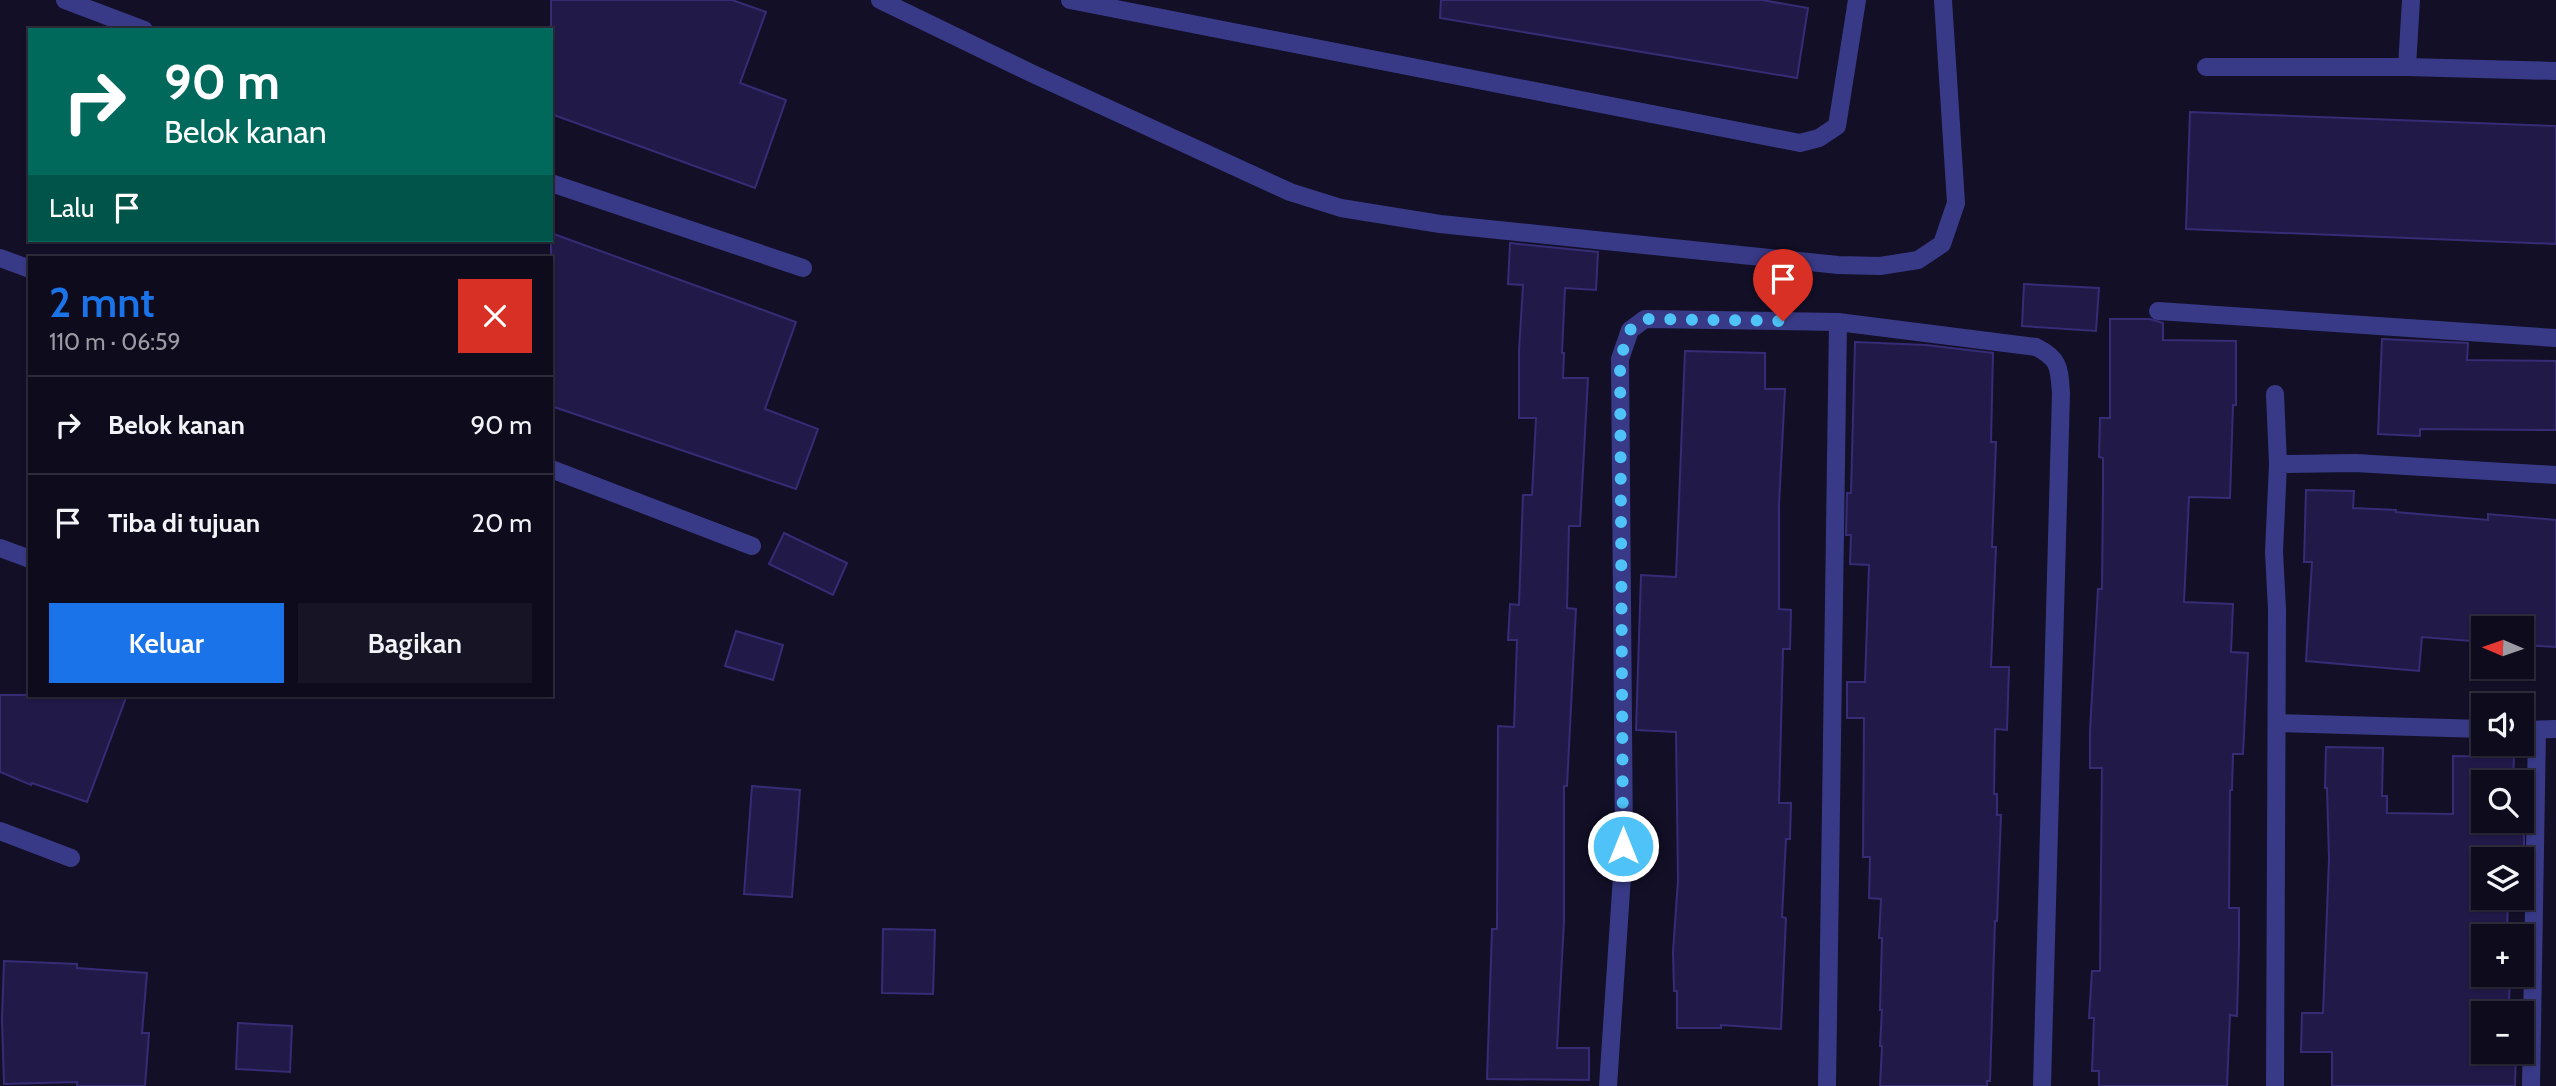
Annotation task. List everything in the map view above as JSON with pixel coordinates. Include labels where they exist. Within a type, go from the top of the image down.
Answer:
[{"type":"street","points":[[65,0],[139,28]]},
{"type":"street","points":[[880,0],[1290,192],[1341,208],[1495,230],[1838,265],[1880,266],[1918,260],[1942,244],[1956,203],[1943,0]]},
{"type":"street","points":[[1070,0],[1800,143],[1819,138],[1837,127],[1857,0]]},
{"type":"street","points":[[2407,67],[2412,0]]},
{"type":"street","points":[[2206,67],[2407,67],[2556,71]]},
{"type":"street","points":[[553,184],[803,268]]},
{"type":"street","points":[[0,258],[28,268]]},
{"type":"street","points":[[2158,312],[2556,338]]},
{"type":"street","points":[[1608,1086],[1623,846],[1620,359],[1630,330],[1645,319],[1838,322],[2036,347],[2050,354],[2058,365],[2061,393],[2042,1086]]},
{"type":"street","points":[[1827,1086],[1838,322]]},
{"type":"street","points":[[2275,394],[2278,464],[2274,552],[2277,610],[2275,1086]]},
{"type":"street","points":[[2278,464],[2356,463],[2556,475]]},
{"type":"street","points":[[553,470],[752,546]]},
{"type":"street","points":[[0,548],[28,558]]},
{"type":"street","points":[[2277,723],[2471,729]]},
{"type":"street","points":[[2534,730],[2556,729]]},
{"type":"street","points":[[2529,756],[2532,1086]]},
{"type":"street","points":[[0,831],[71,858]]},
{"type":"building","points":[[551,0],[732,0],[766,12],[740,83],[786,100],[755,188],[553,115]]},
{"type":"building","points":[[1441,0],[1762,0],[1808,8],[1797,78],[1440,18]]},
{"type":"building","points":[[2190,112],[2556,126],[2556,244],[2186,229]]},
{"type":"building","points":[[553,234],[796,322],[765,409],[818,429],[796,489],[553,407]]},
{"type":"building","points":[[1510,243],[1598,252],[1596,290],[1565,288],[1562,353],[1563,378],[1588,378],[1580,526],[1569,526],[1567,608],[1576,609],[1567,786],[1564,786],[1564,922],[1557,1048],[1589,1048],[1589,1080],[1487,1079],[1492,929],[1497,929],[1498,726],[1514,727],[1517,640],[1508,640],[1510,604],[1519,605],[1523,495],[1532,495],[1536,418],[1519,418],[1523,285],[1508,284]]},
{"type":"building","points":[[2024,284],[2099,288],[2096,331],[2022,326]]},
{"type":"building","points":[[2110,319],[2150,319],[2163,323],[2163,340],[2236,341],[2236,405],[2233,405],[2230,498],[2189,497],[2184,602],[2233,604],[2231,652],[2248,653],[2243,754],[2233,754],[2230,790],[2229,908],[2239,908],[2239,946],[2237,1016],[2230,1015],[2227,1086],[2099,1086],[2099,1071],[2092,1071],[2094,1018],[2089,1018],[2092,971],[2100,971],[2102,768],[2090,768],[2090,731],[2098,589],[2102,589],[2103,458],[2099,457],[2100,418],[2110,418]]},
{"type":"building","points":[[2382,339],[2468,343],[2467,360],[2556,361],[2556,430],[2420,429],[2420,436],[2378,434]]},
{"type":"building","points":[[1855,342],[1926,345],[1993,353],[1991,442],[1996,442],[1992,547],[1996,547],[1991,667],[2009,667],[2007,730],[1995,729],[1994,794],[1997,794],[1997,815],[2001,815],[1990,1081],[1987,1081],[1987,1086],[1880,1086],[1881,899],[1869,898],[1870,857],[1863,857],[1864,718],[1847,718],[1847,682],[1865,682],[1869,565],[1850,564],[1851,535],[1846,535],[1847,493],[1851,493]]},
{"type":"building","points":[[1685,351],[1765,353],[1765,389],[1785,389],[1779,505],[1779,609],[1791,610],[1790,649],[1783,649],[1779,803],[1791,803],[1790,839],[1786,839],[1782,917],[1786,918],[1781,1029],[1721,1025],[1721,1028],[1677,1028],[1673,952],[1678,880],[1676,732],[1636,730],[1641,575],[1676,577]]},
{"type":"building","points":[[2306,490],[2354,491],[2353,508],[2488,520],[2488,514],[2556,520],[2556,647],[2534,646],[2534,616],[2471,616],[2471,641],[2422,637],[2419,671],[2306,661],[2312,562],[2304,562]]},
{"type":"building","points":[[784,533],[847,563],[833,595],[769,564]]},
{"type":"building","points":[[736,631],[783,645],[773,680],[725,666]]},
{"type":"building","points":[[0,695],[126,697],[87,802],[32,783],[31,785],[0,772]]},
{"type":"building","points":[[2326,747],[2383,748],[2382,796],[2387,796],[2387,813],[2453,814],[2453,756],[2514,757],[2513,770],[2471,770],[2471,833],[2524,833],[2524,847],[2471,847],[2471,910],[2508,910],[2507,924],[2471,924],[2471,987],[2510,987],[2509,1001],[2471,1001],[2471,1064],[2516,1064],[2515,1086],[2332,1086],[2332,1052],[2301,1052],[2302,1013],[2323,1013],[2329,859]]},
{"type":"building","points":[[752,786],[800,790],[792,897],[744,894]]},
{"type":"building","points":[[883,929],[935,930],[933,994],[882,993]]},
{"type":"building","points":[[4,961],[77,964],[77,968],[147,973],[142,1033],[149,1033],[145,1086],[77,1086],[77,1082],[4,1084]]},
{"type":"building","points":[[238,1023],[292,1026],[290,1072],[236,1069]]},
{"type":"route","points":[[1623,846],[1620,359],[1630,330],[1645,319],[1783,321]]}]
